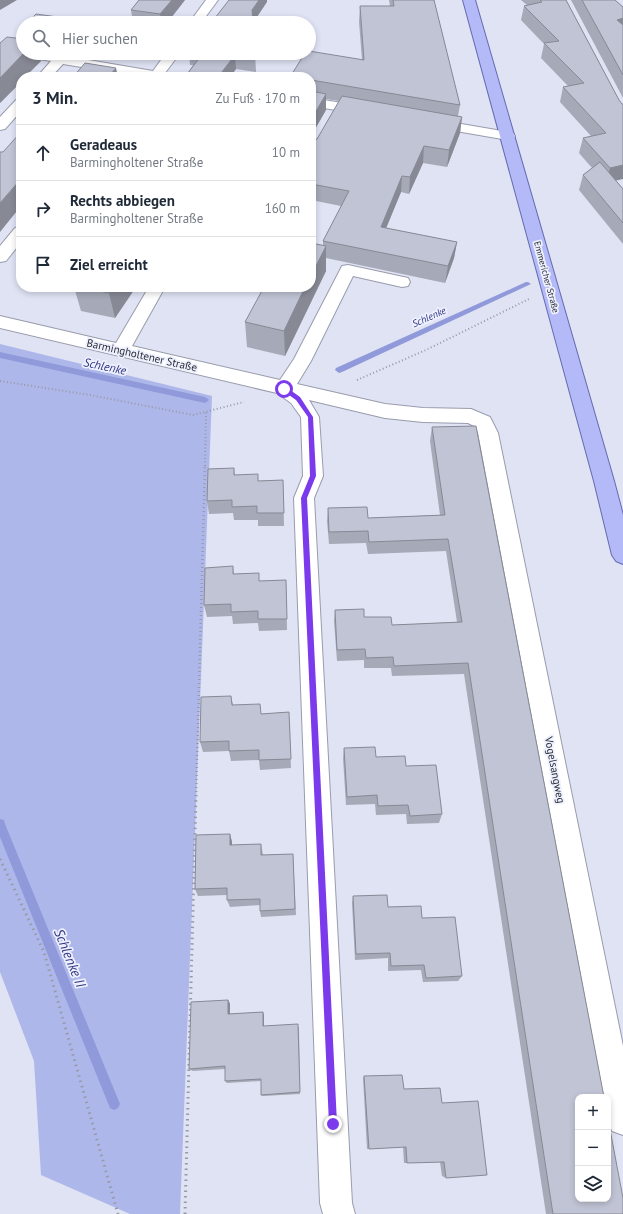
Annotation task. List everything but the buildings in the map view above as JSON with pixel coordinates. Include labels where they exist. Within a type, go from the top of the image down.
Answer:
[{"type":"main road","name":"Emmericher Straße","points":[[469,0],[604,480],[623,555]]},
{"type":"street","points":[[200,16],[212,0]]},
{"type":"street","points":[[8,50],[16,52]]},
{"type":"street","points":[[48,72],[59,60]]},
{"type":"street","points":[[66,60],[133,72]]},
{"type":"street","points":[[158,72],[168,60]]},
{"type":"street","points":[[316,103],[382,114]]},
{"type":"street","points":[[330,119],[337,106]]},
{"type":"street","points":[[0,126],[16,108]]},
{"type":"street","points":[[418,120],[508,136]]},
{"type":"street","points":[[0,256],[16,237]]},
{"type":"street","points":[[274,386],[302,361],[348,270],[402,282]]},
{"type":"street","points":[[121,350],[154,292]]},
{"type":"street","name":"Barmingholtener Straße","points":[[0,322],[385,411],[423,415],[471,416],[483,422]]},
{"type":"street","name":"Barmingholtener Straße","points":[[274,386],[298,398],[310,417],[313,476],[304,498],[336,1196],[339,1214]]},
{"type":"street","name":"Vogelsangweg","points":[[483,422],[488,432],[623,1120]]},
{"type":"path","points":[[357,380],[426,350],[535,296],[551,292]]},
{"type":"path","points":[[0,381],[90,395],[193,415],[250,401],[274,386]]},
{"type":"path","points":[[185,1214],[206,412]]},
{"type":"path","points":[[0,859],[44,952],[118,1214]]},
{"type":"shaded area","points":[[0,344],[212,396],[180,1214],[130,1214],[41,1175],[34,1061],[0,972]]},
{"type":"waterway","name":"Schlenke","points":[[339,370],[528,284]]},
{"type":"waterway","name":"Schlenke","points":[[0,355],[205,400]]},
{"type":"waterway","name":"Schlenke II","points":[[0,824],[114,1104]]},
{"type":"route","points":[[284,389],[298,398],[310,417],[313,476],[304,498],[333,1124]]}]
